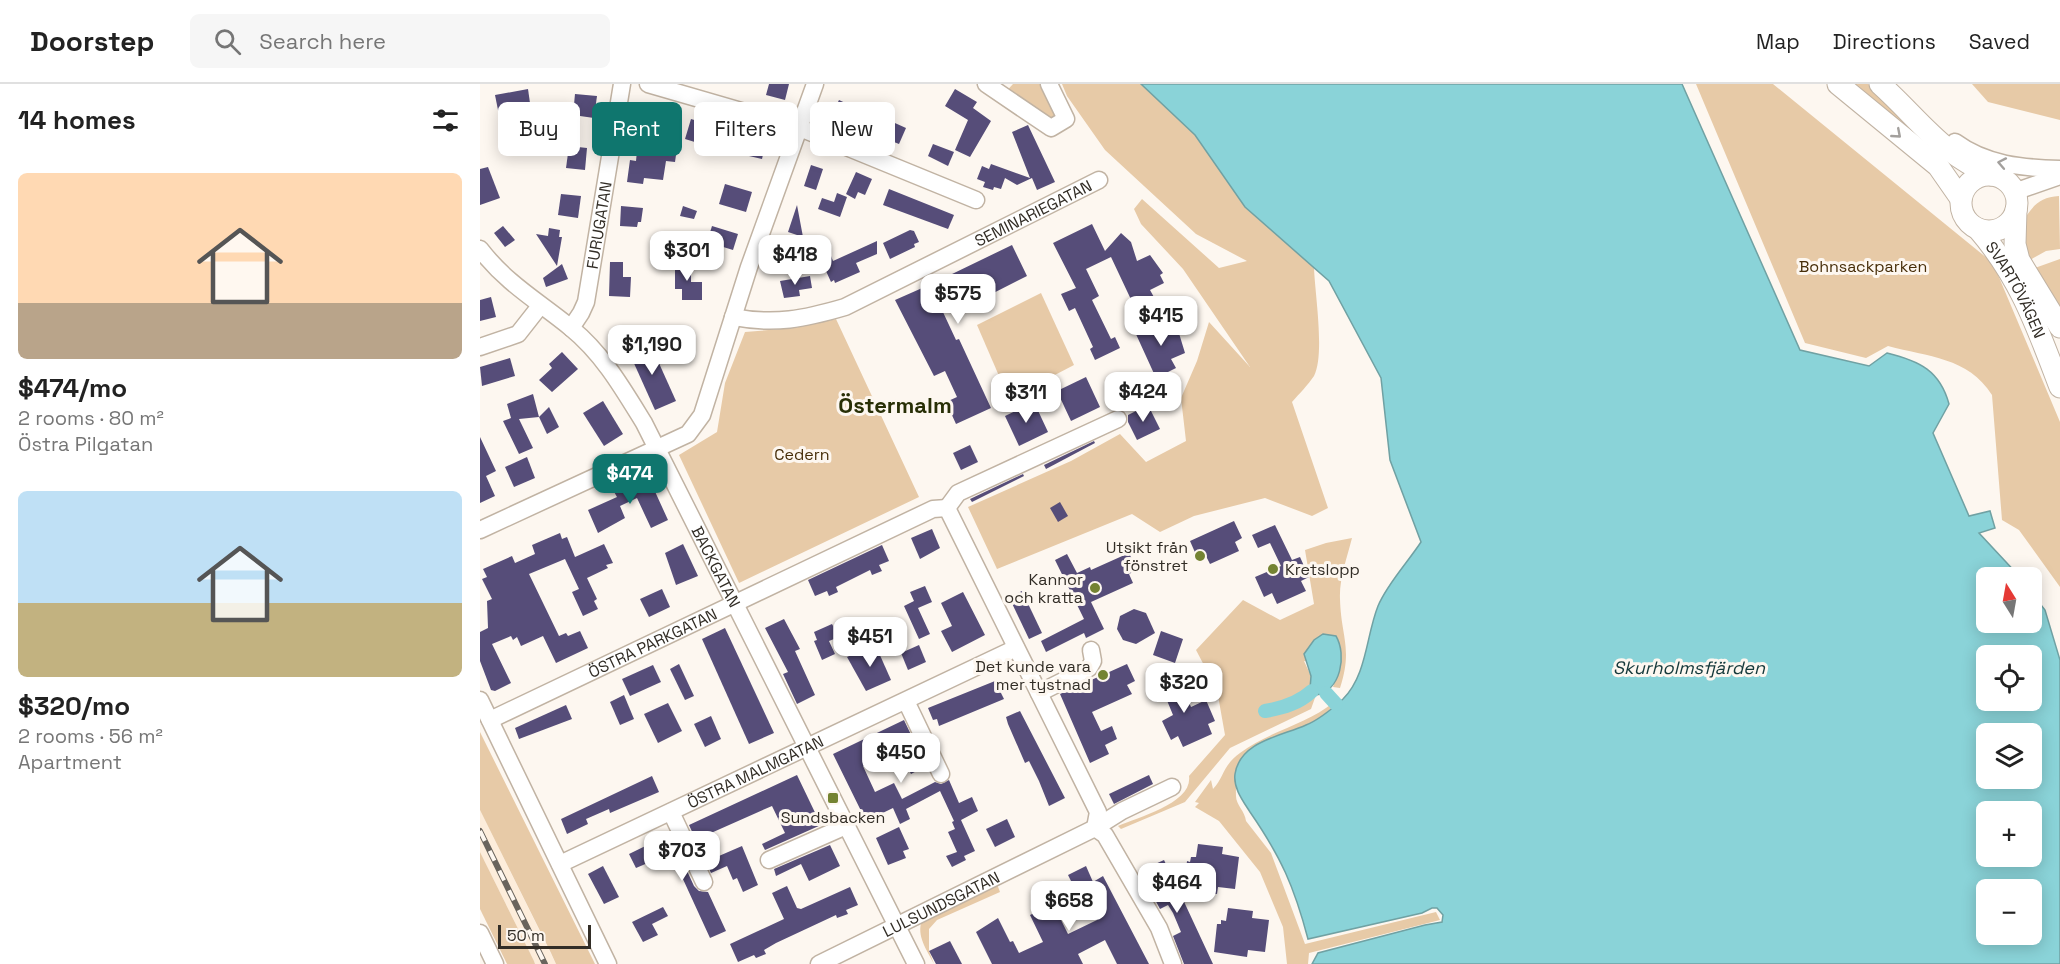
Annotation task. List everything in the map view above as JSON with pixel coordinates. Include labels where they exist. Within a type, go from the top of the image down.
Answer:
[{"type":"main road","points":[[1838,84],[1938,166],[1961,199],[1965,218],[1978,229],[1993,231],[2012,219],[2015,200],[2007,182],[1961,161],[1888,91]]},
{"type":"main road","points":[[1961,199],[1965,188],[1973,180],[1992,176]]},
{"type":"main road","name":"SVARTÖVÄGEN","points":[[2013,263],[2015,200]]},
{"type":"main road","name":"SVARTÖVÄGEN","points":[[1978,229],[2013,263],[2027,286],[2060,327]]},
{"type":"main road","name":"SVARTÖVÄGEN","points":[[2027,286],[2038,327],[2060,387]]},
{"type":"street","name":"FURUGATAN","points":[[571,327],[586,302],[622,84]]},
{"type":"street","points":[[648,84],[800,128],[976,200]]},
{"type":"street","points":[[480,530],[688,434],[702,415],[733,317],[815,84]]},
{"type":"street","points":[[986,84],[1051,128],[1066,119],[1049,84]]},
{"type":"street","points":[[1888,91],[1964,149],[1980,157],[2013,165],[2060,169]]},
{"type":"street","points":[[2015,200],[2060,176]]},
{"type":"street","name":"SEMINARIEGATAN","points":[[733,317],[762,322],[805,319],[845,307],[1099,180]]},
{"type":"street","name":"BACKGATAN","points":[[480,249],[509,282],[571,327],[608,366],[657,447],[896,926]]},
{"type":"street","points":[[480,347],[518,334],[540,306]]},
{"type":"street","points":[[1118,419],[957,493],[947,508],[1098,812],[1099,821],[1095,828],[1105,835],[1159,928],[1173,964]]},
{"type":"street","name":"ÖSTRA PARKGATAN","points":[[490,720],[933,508],[947,508]]},
{"type":"street","name":"ÖSTRA MALMGATAN","points":[[560,864],[1016,648]]},
{"type":"street","points":[[1039,693],[1089,668],[1093,661],[1091,650]]},
{"type":"street","points":[[480,700],[608,964]]},
{"type":"street","points":[[906,701],[941,774]]},
{"type":"street","name":"LULSUNDSGATAN","points":[[819,964],[1095,828],[1122,811],[1172,787]]},
{"type":"street","points":[[671,812],[704,882]]},
{"type":"street","points":[[770,860],[846,826]]},
{"type":"street","points":[[896,926],[915,964]]},
{"type":"street","points":[[480,933],[495,964]]},
{"type":"shaded area","points":[[480,810],[556,964],[535,964],[480,852]]},
{"type":"green space","points":[[1013,84],[1050,84],[1057,125],[1003,95]]},
{"type":"green space","points":[[1062,84],[1141,84],[1195,135],[1245,207],[1314,268],[1319,354],[1314,376],[1292,402],[1328,508],[1312,516],[1265,498],[1194,516],[1160,532],[1132,514],[997,569],[968,507],[1071,461],[1120,434],[1146,462],[1186,441],[1181,398],[1197,361],[1209,322],[1250,367],[1183,269],[1141,224],[1134,209],[1142,199],[1219,268],[1247,261],[1196,234],[1105,150],[1067,96]]},
{"type":"green space","name":"Bohnsackparken","points":[[1696,84],[1773,84],[1993,263],[2060,422],[2060,587],[2019,530],[2002,520],[1992,395],[1982,382],[1971,373],[1946,360],[1888,346],[1866,358],[1805,343]]},
{"type":"green space","points":[[1854,84],[1868,84],[1919,130],[1914,136]]},
{"type":"green space","points":[[1972,84],[2060,84],[2060,120],[1988,102]]},
{"type":"green space","points":[[2059,196],[2060,249],[2046,251],[2028,261],[2021,225],[2036,204]]},
{"type":"green space","points":[[2060,259],[2060,310],[2032,269]]},
{"type":"green space","points":[[1041,293],[1074,365],[1009,399],[977,325]]},
{"type":"green space","name":"Cedern","points":[[836,319],[919,497],[739,583],[679,455],[717,432],[725,383],[745,332],[794,328]]},
{"type":"green space","points":[[1352,538],[1340,591],[1346,663],[1340,688],[1333,687],[1340,666],[1304,661],[1311,676],[1310,689],[1316,695],[1311,709],[1230,748],[1185,802],[1121,829],[1118,826],[1163,808],[1183,794],[1188,786],[1189,776],[1225,735],[1217,690],[1196,650],[1243,600],[1280,620],[1314,604],[1305,550]]},
{"type":"green space","points":[[1334,702],[1336,704],[1310,724],[1266,741],[1247,755],[1237,779],[1237,802],[1246,821],[1271,853],[1305,944],[1436,912],[1440,920],[1309,953],[1308,964],[1287,964],[1283,927],[1260,872],[1219,821],[1195,807],[1199,803],[1195,802],[1211,780],[1213,789],[1226,767],[1251,745],[1312,717]]},
{"type":"green space","points":[[480,732],[595,964],[556,964],[480,810]]},
{"type":"green space","points":[[480,852],[535,964],[507,964],[480,909]]},
{"type":"green space","points":[[997,884],[1000,892],[937,920],[929,929],[929,951],[934,964],[921,937],[922,920]]},
{"type":"water","name":"Skurholmsfjärden","points":[[1141,84],[1682,84],[1800,350],[1869,366],[1887,353],[1919,364],[1934,375],[1940,383],[1949,404],[1933,433],[1969,516],[1990,511],[1995,528],[1979,533],[2011,567],[1976,567],[1976,633],[2042,633],[2042,606],[2045,610],[2060,660],[2060,964],[1312,964],[1318,953],[1442,922],[1443,915],[1437,908],[1432,908],[1422,913],[1308,939],[1285,872],[1270,843],[1239,794],[1235,774],[1245,754],[1253,747],[1316,720],[1343,699],[1357,679],[1378,606],[1392,581],[1421,542],[1390,460],[1381,378],[1329,281],[1245,207],[1195,135]]},
{"type":"water","points":[[1323,634],[1336,636],[1341,653],[1340,671],[1331,687],[1316,695],[1310,689],[1311,676],[1304,654],[1314,640]]},
{"type":"building","points":[[769,84],[789,84],[785,100],[766,95]]},
{"type":"building","points":[[528,89],[530,102],[498,102],[498,110],[495,95]]},
{"type":"building","points":[[955,89],[977,102],[973,108],[991,121],[970,157],[955,150],[968,120],[945,106]]},
{"type":"building","points":[[575,94],[597,96],[596,102],[592,102],[592,118],[580,116],[580,102],[574,102]]},
{"type":"building","points":[[691,119],[694,120],[694,142],[685,139]]},
{"type":"building","points":[[895,123],[906,128],[899,144],[895,142]]},
{"type":"building","points":[[1028,125],[1055,182],[1037,190],[1032,178],[1017,185],[1005,178],[1001,189],[994,187],[993,190],[983,187],[985,182],[977,179],[982,166],[989,169],[991,164],[1030,178],[1012,132]]},
{"type":"building","points":[[933,144],[954,152],[948,166],[928,156]]},
{"type":"building","points":[[580,147],[587,148],[585,170],[566,168],[568,156],[580,156]]},
{"type":"building","points":[[636,156],[676,156],[675,162],[666,161],[663,180],[644,178],[643,184],[627,182],[630,160],[636,161]]},
{"type":"building","points":[[811,165],[823,169],[816,190],[804,186]]},
{"type":"building","points":[[488,167],[500,198],[480,205],[480,169]]},
{"type":"building","points":[[856,172],[872,179],[865,195],[858,192],[855,199],[846,194]]},
{"type":"building","points":[[725,184],[752,192],[746,212],[719,204]]},
{"type":"building","points":[[889,189],[954,215],[948,229],[883,205]]},
{"type":"building","points":[[837,193],[847,197],[840,217],[818,209],[822,198],[834,202]]},
{"type":"building","points":[[561,194],[581,196],[578,218],[558,215]]},
{"type":"building","points":[[797,205],[803,237],[788,232]]},
{"type":"building","points":[[621,206],[643,208],[641,222],[638,222],[637,227],[620,226]]},
{"type":"building","points":[[683,206],[697,211],[694,219],[680,216]]},
{"type":"building","points":[[1092,224],[1105,251],[1121,233],[1131,242],[1137,261],[1150,255],[1163,273],[1160,275],[1164,283],[1150,290],[1155,299],[1135,308],[1111,257],[1086,269],[1099,296],[1092,300],[1111,339],[1115,337],[1120,348],[1095,360],[1090,349],[1093,347],[1075,308],[1069,311],[1061,294],[1076,288],[1053,243]]},
{"type":"building","points":[[503,226],[515,240],[505,247],[494,233]]},
{"type":"building","points":[[712,226],[738,234],[733,250],[707,242]]},
{"type":"building","points":[[549,228],[560,230],[559,237],[562,237],[557,266],[536,234],[548,236]]},
{"type":"building","points":[[910,230],[914,231],[919,242],[914,244],[915,247],[890,259],[883,243]]},
{"type":"building","points":[[877,241],[877,254],[856,263],[860,272],[835,283],[834,280],[831,282],[821,260],[831,256],[833,261]]},
{"type":"building","points":[[1012,245],[1027,276],[966,307],[963,300],[942,310],[956,340],[959,339],[991,408],[956,424],[946,402],[957,397],[945,371],[934,376],[895,300],[929,285],[931,288],[952,278],[950,275]]},
{"type":"building","points":[[675,261],[691,261],[691,282],[702,282],[702,300],[682,300],[682,289],[675,289]]},
{"type":"building","points":[[610,262],[623,262],[623,277],[631,277],[630,297],[609,296]]},
{"type":"building","points":[[562,264],[568,279],[546,287],[543,278]]},
{"type":"building","points":[[810,276],[812,288],[799,290],[800,296],[784,298],[780,281]]},
{"type":"building","points":[[491,297],[496,317],[480,321],[480,300]]},
{"type":"building","points":[[1155,322],[1158,330],[1172,324],[1175,331],[1178,330],[1185,353],[1171,359],[1176,368],[1156,378],[1135,332]]},
{"type":"building","points":[[649,341],[676,401],[655,410],[628,350]]},
{"type":"building","points":[[562,352],[578,369],[552,392],[539,380],[552,368],[549,364]]},
{"type":"building","points":[[510,358],[515,376],[482,386],[480,367]]},
{"type":"building","points":[[1086,377],[1100,407],[1071,421],[1057,391]]},
{"type":"building","points":[[533,394],[539,417],[519,419],[533,448],[519,454],[503,421],[511,418],[507,404]]},
{"type":"building","points":[[603,401],[623,434],[604,446],[583,413]]},
{"type":"building","points":[[1034,402],[1048,432],[1019,446],[1005,416]]},
{"type":"building","points":[[1148,405],[1160,429],[1137,440],[1128,422],[1128,415]]},
{"type":"building","points":[[549,407],[559,427],[547,434],[539,417]]},
{"type":"building","points":[[480,437],[496,471],[486,476],[495,496],[480,503]]},
{"type":"building","points":[[1094,441],[1095,443],[1046,469],[1044,465]]},
{"type":"building","points":[[970,445],[978,462],[961,470],[953,453]]},
{"type":"building","points":[[527,457],[535,478],[514,487],[505,467]]},
{"type":"building","points":[[647,474],[668,520],[651,528],[637,498],[620,506],[625,518],[598,533],[588,510],[617,497],[613,490]]},
{"type":"building","points":[[1023,474],[1024,476],[972,502],[970,499]]},
{"type":"building","points":[[1060,502],[1068,516],[1058,522],[1050,508]]},
{"type":"building","points":[[1234,521],[1242,538],[1235,542],[1239,551],[1210,564],[1205,554],[1197,557],[1190,541]]},
{"type":"building","points":[[1275,525],[1292,560],[1300,557],[1309,577],[1301,581],[1306,591],[1277,604],[1272,593],[1264,597],[1255,577],[1281,566],[1270,543],[1258,548],[1252,535]]},
{"type":"building","points":[[932,529],[940,548],[920,559],[911,538]]},
{"type":"building","points":[[560,533],[562,539],[567,537],[575,557],[604,544],[613,563],[606,565],[608,568],[587,578],[597,599],[594,601],[598,609],[583,616],[572,592],[579,589],[565,559],[529,574],[559,636],[566,633],[568,636],[580,631],[588,648],[556,663],[543,636],[521,646],[517,637],[513,640],[511,636],[492,644],[511,683],[495,691],[491,690],[480,661],[480,632],[488,628],[487,601],[492,599],[482,579],[487,577],[483,569],[512,556],[515,563],[535,554],[532,545]]},
{"type":"building","points":[[683,544],[698,576],[676,585],[665,553]]},
{"type":"building","points":[[882,545],[889,561],[879,565],[882,571],[872,575],[870,570],[836,587],[838,592],[829,596],[827,591],[815,596],[808,580]]},
{"type":"building","points":[[1129,553],[1137,570],[1129,574],[1133,583],[1091,602],[1104,629],[1086,638],[1084,633],[1046,652],[1041,641],[1084,619],[1055,560],[1067,554],[1077,573],[1090,567],[1091,570]]},
{"type":"building","points":[[925,586],[932,602],[918,608],[930,634],[919,639],[904,606],[914,601],[910,592]]},
{"type":"building","points":[[662,589],[670,607],[649,617],[640,599]]},
{"type":"building","points":[[1022,591],[1042,633],[1029,639],[1009,597]]},
{"type":"building","points":[[963,592],[985,635],[952,652],[941,631],[952,626],[941,603]]},
{"type":"building","points":[[1134,609],[1146,613],[1155,633],[1136,644],[1123,640],[1117,629],[1120,616]]},
{"type":"building","points":[[784,619],[800,649],[795,651],[815,695],[797,704],[783,674],[788,672],[765,628]]},
{"type":"building","points":[[832,624],[839,637],[829,641],[835,654],[822,660],[814,641],[817,640],[814,632]]},
{"type":"building","points":[[725,628],[774,733],[749,744],[702,639]]},
{"type":"building","points":[[1161,631],[1183,639],[1175,663],[1153,655]]},
{"type":"building","points":[[875,644],[891,680],[866,691],[847,657]]},
{"type":"building","points":[[919,645],[926,662],[908,670],[901,653]]},
{"type":"building","points":[[679,664],[694,696],[685,700],[670,669]]},
{"type":"building","points":[[1127,664],[1135,681],[1127,685],[1132,694],[1092,712],[1101,731],[1112,726],[1117,739],[1105,745],[1109,754],[1090,763],[1060,694]]},
{"type":"building","points":[[653,665],[661,682],[630,696],[622,679]]},
{"type":"building","points":[[1178,678],[1191,707],[1206,700],[1215,721],[1208,724],[1212,734],[1183,747],[1178,736],[1171,740],[1162,721],[1173,715],[1166,698],[1156,702],[1151,690]]},
{"type":"building","points":[[995,681],[1004,699],[939,726],[937,719],[933,720],[928,708]]},
{"type":"building","points":[[624,695],[634,719],[620,725],[610,702]]},
{"type":"building","points":[[668,703],[682,731],[658,743],[644,714]]},
{"type":"building","points":[[566,705],[572,719],[519,739],[515,728]]},
{"type":"building","points":[[1020,711],[1065,798],[1049,806],[1029,761],[1025,763],[1008,724],[1006,717]]},
{"type":"building","points":[[711,716],[721,739],[705,747],[694,724]]},
{"type":"building","points":[[904,720],[926,766],[911,774],[899,749],[863,766],[875,792],[894,783],[902,799],[935,782],[941,784],[949,780],[959,803],[972,797],[978,811],[961,820],[975,851],[964,856],[966,860],[952,867],[946,856],[957,852],[948,832],[955,829],[952,822],[954,821],[940,791],[906,809],[910,819],[900,824],[893,808],[866,821],[833,754]]},
{"type":"building","points":[[797,775],[821,825],[765,850],[762,844],[785,833],[772,806],[765,809],[702,837],[712,859],[742,846],[758,885],[743,892],[737,878],[733,880],[727,866],[711,873],[689,825]]},
{"type":"building","points":[[1149,775],[1153,784],[1114,804],[1109,794]]},
{"type":"building","points":[[652,776],[659,792],[610,813],[609,809],[586,819],[588,824],[567,834],[561,819]]},
{"type":"building","points":[[1007,819],[1015,837],[995,847],[986,829]]},
{"type":"building","points":[[899,827],[909,849],[903,851],[906,858],[888,865],[876,838]]},
{"type":"building","points":[[670,834],[694,886],[699,891],[708,892],[726,931],[710,938],[671,853],[636,868],[629,854]]},
{"type":"building","points":[[1198,844],[1223,847],[1222,854],[1239,857],[1235,889],[1218,887],[1217,894],[1184,889],[1187,861],[1190,862],[1191,857],[1196,857]]},
{"type":"building","points":[[830,845],[840,866],[809,881],[801,864],[776,876],[774,869]]},
{"type":"building","points":[[1164,860],[1213,964],[1184,964],[1173,936],[1181,932],[1173,913],[1168,905],[1160,909],[1140,871]]},
{"type":"building","points":[[603,866],[619,897],[604,904],[588,874]]},
{"type":"building","points":[[1086,866],[1093,882],[1103,876],[1149,964],[1117,964],[1105,940],[1078,954],[1083,964],[992,964],[976,932],[998,918],[1010,942],[1013,941],[1019,953],[1043,942],[1030,915],[1053,904],[1068,934],[1097,920],[1082,888],[1076,891],[1068,875]]},
{"type":"building","points":[[787,886],[797,908],[801,909],[850,887],[858,905],[846,910],[848,914],[837,918],[836,915],[776,943],[764,950],[766,954],[756,958],[754,955],[738,962],[730,944],[784,919],[772,893]]},
{"type":"building","points":[[663,907],[668,916],[652,924],[658,935],[643,942],[632,922]]},
{"type":"building","points":[[1228,908],[1253,911],[1252,918],[1269,920],[1265,952],[1248,950],[1247,957],[1214,952],[1217,924],[1221,924],[1221,920],[1226,921]]},
{"type":"building","points":[[950,941],[962,964],[936,964],[929,951]]},
{"type":"waterway","points":[[1265,711],[1291,704],[1312,691]]},
{"type":"waterway","points":[[1326,693],[1336,704]]},
{"type":"railway","points":[[480,831],[545,964]]},
{"type":"place","name":"Utsikt från fönstret","points":[[1200,556]]},
{"type":"place","name":"Kretslopp","points":[[1273,569]]},
{"type":"place","name":"Kannor och kratta","points":[[1095,588]]},
{"type":"place","name":"Det kunde vara mer tystnad","points":[[1103,675]]},
{"type":"place","name":"Sundsbacken","points":[[833,798]]},
{"type":"district","name":"Östermalm","points":[[895,405]]}]
